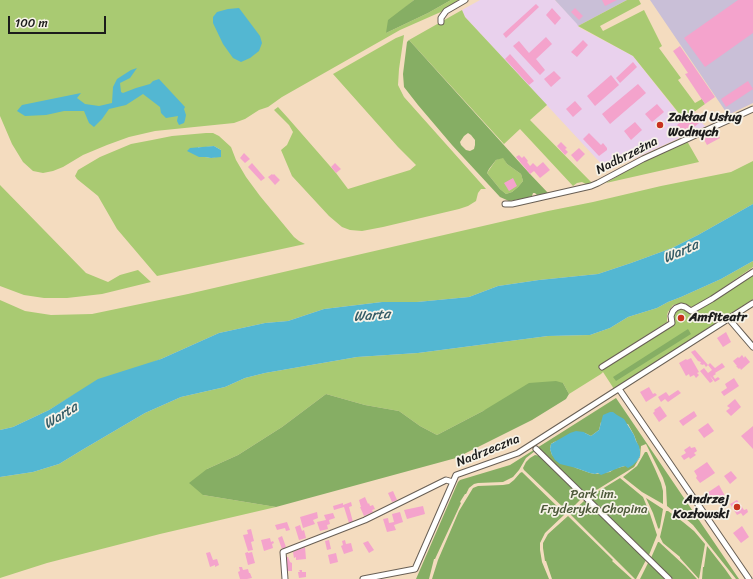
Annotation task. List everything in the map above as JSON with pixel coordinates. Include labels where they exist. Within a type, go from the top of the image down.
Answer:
[{"type":"street","points":[[441,22],[441,18],[446,11],[465,0]]},
{"type":"street","name":"Nadbrzeżna","points":[[505,204],[512,204],[591,186],[638,161],[753,109]]},
{"type":"street","points":[[602,367],[672,323],[670,316],[676,308],[681,306],[685,307],[691,312],[753,272]]},
{"type":"street","name":"Nadrzeczna","points":[[363,579],[415,569],[456,475],[518,453],[753,303]]},
{"type":"street","points":[[729,319],[753,347]]},
{"type":"street","points":[[619,389],[749,579]]},
{"type":"street","points":[[536,449],[669,579]]},
{"type":"street","points":[[285,579],[283,552],[365,520],[446,480],[453,482]]},
{"type":"shaded area","points":[[480,0],[555,0],[580,28],[633,56],[681,117],[684,117],[693,110],[706,126],[608,171],[465,17],[462,10]]},
{"type":"shaded area","points":[[555,0],[627,0],[578,26]]},
{"type":"shaded area","points":[[650,0],[753,0],[753,103],[728,115]]},
{"type":"green space","points":[[0,0],[414,0],[402,10],[386,33],[451,0],[458,0],[443,11],[400,30],[245,119],[234,123],[155,131],[129,137],[83,155],[63,167],[43,173],[33,171],[23,162],[12,144],[0,116]]},
{"type":"green space","points":[[414,0],[451,0],[386,33],[388,20]]},
{"type":"green space","points":[[627,0],[639,0],[641,4],[600,26],[603,31],[644,10],[662,46],[659,48],[681,78],[678,80],[695,103],[702,99],[705,104],[694,112],[693,110],[682,117],[633,56],[578,26]]},
{"type":"green space","points":[[462,10],[465,17],[547,105],[530,120],[592,183],[586,184],[582,182],[573,186],[520,129],[504,144],[409,40]]},
{"type":"green space","points":[[404,35],[398,85],[404,97],[486,189],[481,189],[478,193],[476,201],[459,209],[383,227],[362,231],[350,230],[342,227],[329,216],[292,176],[281,150],[287,145],[293,132],[289,125],[274,110],[278,107],[336,173],[348,189],[410,170],[416,165],[333,74],[396,38]]},
{"type":"green space","points":[[409,40],[548,193],[537,195],[533,193],[532,196],[526,198],[509,201],[500,197],[452,145],[404,87],[403,74],[407,42]],"holes":[[[468,133],[475,140],[474,149],[470,151],[466,150],[460,142]],[[503,158],[507,164],[521,174],[523,181],[512,192],[506,194],[487,173],[496,160]]]},
{"type":"green space","points":[[213,133],[219,136],[231,147],[236,160],[246,177],[260,196],[294,237],[305,244],[157,276],[117,229],[98,196],[75,176],[78,170],[100,157],[131,144],[172,136]],"holes":[[[214,146],[221,150],[221,156],[211,158],[199,157],[198,147]]]},
{"type":"green space","points":[[687,141],[699,162],[606,183],[638,164]]},
{"type":"green space","points":[[503,157],[507,164],[521,174],[523,181],[512,192],[506,194],[487,173],[496,160]]},
{"type":"green space","points":[[753,161],[753,204],[672,248],[631,263],[598,274],[498,286],[469,297],[417,302],[382,302],[324,309],[288,321],[265,323],[219,333],[72,396],[49,410],[13,427],[0,430],[0,300],[25,311],[51,315],[92,314],[188,294],[548,211],[731,172]]},
{"type":"green space","points":[[0,185],[86,273],[108,282],[120,275],[138,270],[151,282],[102,294],[67,298],[44,298],[24,295],[0,286]]},
{"type":"green space","points":[[753,261],[753,267],[710,297],[692,307],[682,303],[673,305],[668,312],[667,322],[599,366],[669,323],[668,315],[673,307],[683,304],[692,309],[711,297],[753,268],[753,299],[614,389],[603,372],[569,394],[563,383],[483,411],[437,435],[420,426],[399,411],[365,405],[326,394],[282,427],[238,455],[207,469],[203,495],[276,507],[160,534],[47,563],[0,578],[0,477],[33,472],[59,464],[145,413],[181,397],[225,387],[245,378],[265,373],[357,357],[418,353],[548,336],[590,335],[610,328],[628,317],[657,308],[721,279]]},
{"type":"green space","points":[[688,329],[691,334],[616,381],[613,377]]},
{"type":"green space","points":[[556,381],[563,383],[569,394],[566,399],[532,420],[456,458],[276,507],[203,495],[189,483],[207,469],[238,455],[282,427],[326,394],[365,405],[399,411],[420,426],[437,435],[483,411],[529,383]]},
{"type":"green space","points":[[616,398],[739,579],[736,579],[693,525],[667,506],[666,487],[663,478],[646,444],[641,446],[640,457],[634,467],[590,494],[586,494],[539,448],[526,458],[513,477],[503,482],[474,484],[469,488],[460,502],[461,503],[434,559],[429,579],[416,579],[458,482],[460,480],[510,465]],"holes":[[[601,422],[628,424],[634,435],[640,451],[640,456],[637,461],[625,466],[614,469],[610,472],[595,474],[576,468],[552,455],[550,449],[551,444],[585,433],[591,436],[599,430]]]},
{"type":"green space","points":[[645,452],[647,452],[661,483],[663,491],[663,504],[642,492],[623,477],[637,466]]},
{"type":"green space","points":[[535,455],[540,456],[582,498],[568,512],[524,470],[523,468],[526,462]]},
{"type":"green space","points":[[522,472],[565,514],[545,533],[540,543],[542,562],[549,579],[432,579],[438,560],[459,511],[473,488],[478,486],[509,484]]},
{"type":"green space","points":[[620,478],[643,497],[650,514],[657,535],[649,555],[589,497]]},
{"type":"green space","points":[[646,498],[663,509],[659,529],[653,513]]},
{"type":"green space","points":[[584,501],[646,560],[636,579],[570,514]]},
{"type":"green space","points":[[666,511],[694,531],[705,544],[699,579],[680,557],[663,543],[660,537]]},
{"type":"green space","points":[[568,516],[613,560],[612,561],[632,579],[552,579],[545,561],[543,543],[548,534]]},
{"type":"green space","points":[[658,542],[697,579],[673,579],[651,558]]},
{"type":"green space","points":[[707,546],[725,569],[732,579],[702,579]]},
{"type":"green space","points":[[649,563],[665,579],[640,579]]},
{"type":"water","points":[[239,8],[260,36],[262,43],[259,51],[250,58],[241,62],[233,58],[223,44],[213,23],[213,17],[217,12]]},
{"type":"water","points":[[137,68],[130,78],[120,83],[121,92],[123,93],[150,84],[159,79],[185,107],[184,109],[186,115],[184,123],[179,125],[177,121],[178,116],[166,118],[161,113],[160,107],[143,94],[126,105],[109,109],[94,127],[89,123],[84,111],[64,111],[46,115],[25,116],[17,111],[22,105],[81,93],[77,98],[85,104],[99,106],[112,103],[113,87],[117,79]]},
{"type":"water","points":[[214,146],[221,150],[221,157],[199,157],[187,151],[190,148]]},
{"type":"water","name":"Warta","points":[[753,204],[753,261],[721,279],[657,308],[628,317],[610,328],[590,335],[548,336],[418,353],[357,357],[265,373],[245,378],[225,387],[181,397],[145,413],[59,464],[33,472],[0,477],[0,430],[13,427],[49,410],[98,379],[161,359],[219,333],[265,323],[288,321],[324,309],[382,302],[417,302],[469,297],[498,286],[598,274],[672,248]]},
{"type":"water","points":[[613,412],[624,419],[639,446],[640,456],[633,465],[628,468],[625,466],[621,467],[601,475],[560,464],[555,460],[550,449],[551,444],[576,431],[584,432],[591,436],[599,430],[603,415]]},
{"type":"building","points":[[602,0],[617,0],[605,6]]},
{"type":"building","points":[[738,0],[753,0],[753,33],[705,67],[684,38]]},
{"type":"building","points":[[536,4],[539,7],[506,38],[503,34]]},
{"type":"building","points":[[552,8],[561,18],[555,25],[546,15]]},
{"type":"building","points":[[575,8],[583,16],[579,20],[571,12]]},
{"type":"building","points":[[546,37],[552,44],[536,59],[545,70],[540,75],[513,46],[519,41],[529,53]]},
{"type":"building","points":[[583,40],[588,45],[577,57],[571,52]]},
{"type":"building","points":[[680,46],[715,97],[705,104],[685,74],[688,73],[673,51]]},
{"type":"building","points":[[510,54],[534,81],[529,85],[505,59]]},
{"type":"building","points":[[633,62],[637,67],[620,83],[616,78]]},
{"type":"building","points":[[554,71],[561,78],[551,87],[544,79]]},
{"type":"building","points":[[611,75],[619,85],[595,106],[587,96]]},
{"type":"building","points":[[748,81],[753,89],[726,107],[721,99]]},
{"type":"building","points":[[638,84],[646,93],[610,124],[602,114]]},
{"type":"building","points":[[575,101],[582,109],[573,117],[566,109]]},
{"type":"building","points":[[657,104],[664,112],[652,122],[645,114]]},
{"type":"building","points":[[693,110],[697,115],[695,117],[699,123],[693,128],[692,126],[684,133],[677,125],[685,118],[684,117]]},
{"type":"building","points":[[635,122],[642,130],[631,140],[624,131]]},
{"type":"building","points":[[708,132],[709,134],[716,132],[720,138],[707,145],[702,136]]},
{"type":"building","points":[[589,133],[601,145],[603,143],[607,148],[607,150],[599,156],[583,139]]},
{"type":"building","points":[[561,142],[567,148],[565,149],[568,152],[565,155],[557,146]]},
{"type":"building","points":[[579,148],[585,154],[577,162],[571,155]]},
{"type":"building","points":[[244,153],[250,159],[245,163],[240,158]]},
{"type":"building","points":[[519,155],[522,158],[524,156],[530,166],[533,163],[537,167],[543,162],[550,170],[540,178],[534,171],[530,174],[516,157]]},
{"type":"building","points":[[252,163],[265,178],[261,181],[248,167]]},
{"type":"building","points":[[335,163],[341,169],[336,173],[331,167]]},
{"type":"building","points":[[272,174],[280,180],[275,185],[268,177]]},
{"type":"building","points":[[513,178],[517,186],[509,191],[504,183]]},
{"type":"building","points":[[726,332],[731,342],[723,347],[717,338]]},
{"type":"building","points":[[695,350],[708,365],[706,367],[704,364],[700,364],[701,362],[698,361],[691,352]]},
{"type":"building","points":[[742,355],[744,358],[745,356],[750,362],[741,370],[733,361]]},
{"type":"building","points":[[691,358],[699,372],[697,373],[699,375],[696,378],[694,375],[690,377],[689,374],[686,376],[679,363]]},
{"type":"building","points":[[710,363],[715,368],[722,363],[725,367],[713,376],[715,379],[718,377],[720,379],[715,382],[710,376],[713,381],[710,383],[700,371],[704,368],[708,373],[712,370],[708,365]]},
{"type":"building","points":[[734,378],[739,386],[724,396],[721,392],[727,388],[725,384]]},
{"type":"building","points":[[649,387],[653,394],[655,393],[657,395],[646,402],[640,392]]},
{"type":"building","points":[[678,390],[681,393],[668,402],[665,399],[661,402],[658,397],[666,392],[669,396]]},
{"type":"building","points":[[735,399],[741,407],[731,416],[726,411],[730,408],[727,406]]},
{"type":"building","points":[[660,406],[667,416],[659,422],[653,413],[655,411],[654,410]]},
{"type":"building","points":[[694,411],[697,416],[683,426],[679,421]]},
{"type":"building","points":[[708,423],[714,431],[704,438],[698,430]]},
{"type":"building","points":[[753,426],[753,449],[741,436]]},
{"type":"building","points":[[690,446],[691,448],[695,447],[697,451],[694,453],[696,455],[690,459],[689,457],[684,460],[681,456],[686,453],[684,450]]},
{"type":"building","points":[[707,462],[715,473],[700,483],[696,478],[697,476],[694,471]]},
{"type":"building","points":[[731,471],[737,478],[730,484],[724,476]]},
{"type":"building","points":[[719,485],[725,496],[727,495],[730,499],[727,501],[726,499],[717,504],[712,496],[710,497],[707,493]]},
{"type":"building","points":[[393,491],[397,500],[392,502],[388,493]]},
{"type":"building","points":[[365,497],[368,504],[369,503],[370,506],[373,505],[375,509],[372,510],[373,512],[364,516],[359,500]]},
{"type":"building","name":"Andrzej Kozłowski","points":[[737,500],[744,510],[747,509],[748,512],[743,516],[741,513],[737,515],[730,504]]},
{"type":"building","points":[[351,502],[352,506],[349,507],[353,522],[349,523],[344,507],[334,510],[333,506]]},
{"type":"building","points":[[423,506],[425,514],[407,519],[404,510]]},
{"type":"building","points":[[317,512],[318,518],[313,520],[315,524],[303,528],[300,517]]},
{"type":"building","points":[[400,512],[403,522],[394,525],[396,530],[387,532],[383,519],[388,518],[389,523],[394,522],[392,514]]},
{"type":"building","points":[[333,513],[335,518],[329,520],[330,524],[327,525],[328,529],[320,531],[317,522],[326,520],[324,515]]},
{"type":"building","points":[[287,522],[290,530],[286,531],[285,528],[277,530],[275,525]]},
{"type":"building","points":[[300,525],[302,531],[304,530],[306,538],[299,540],[295,527]]},
{"type":"building","points":[[742,526],[749,537],[741,543],[733,533]]},
{"type":"building","points":[[251,529],[254,541],[251,542],[253,550],[248,551],[243,535],[248,534],[247,530]]},
{"type":"building","points":[[282,536],[286,547],[282,549],[278,538]]},
{"type":"building","points":[[270,538],[271,542],[273,541],[274,543],[272,544],[273,548],[264,551],[261,540]]},
{"type":"building","points":[[329,540],[331,549],[327,550],[325,541]]},
{"type":"building","points":[[345,540],[346,544],[351,543],[353,551],[344,554],[341,546],[343,545],[342,541]]},
{"type":"building","points":[[368,541],[374,550],[369,553],[363,543]]},
{"type":"building","points":[[305,547],[306,559],[296,560],[293,552]]},
{"type":"building","points":[[210,552],[213,560],[217,559],[219,565],[215,567],[215,565],[210,567],[206,553]]},
{"type":"building","points":[[252,552],[255,563],[248,565],[245,553]]},
{"type":"building","points":[[336,553],[338,562],[330,564],[328,555]]},
{"type":"building","points":[[285,557],[288,557],[292,563],[292,571],[287,571]]},
{"type":"building","points":[[239,567],[242,567],[243,570],[248,569],[252,578],[240,579],[238,572],[240,571]]},
{"type":"building","points":[[299,570],[306,572],[306,577],[299,578]]},
{"type":"place","name":"Zakład Usług Wodnych","points":[[660,125]]},
{"type":"place","name":"Amfiteatr","points":[[681,318]]},
{"type":"place","name":"Andrzej Kozłowski","points":[[737,507]]},
{"type":"park label","name":"Park im. Fryderyka Chopina","points":[[594,502]]}]
